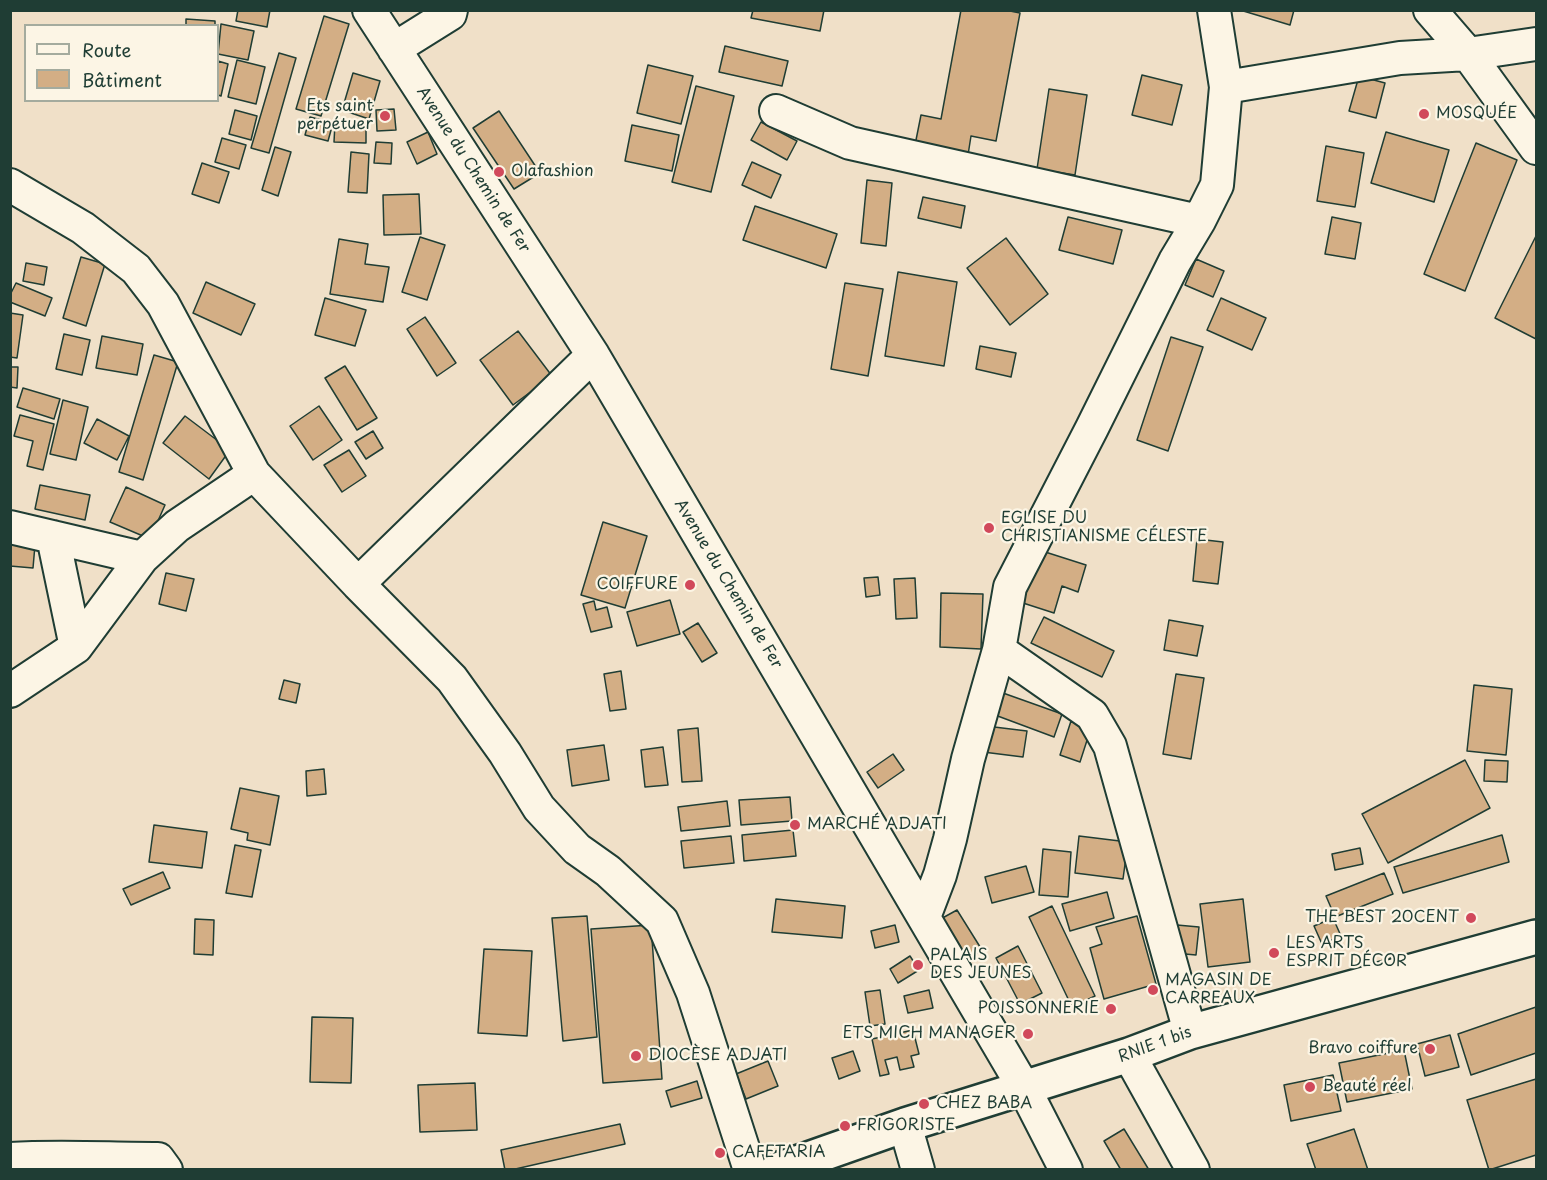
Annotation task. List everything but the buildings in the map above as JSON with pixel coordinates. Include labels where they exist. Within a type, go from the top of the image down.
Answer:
[{"type":"main road","name":"RNIE 1 bis","points":[[777,1170],[904,1125],[1061,1078],[1190,1032],[1536,937]]},
{"type":"street","name":"Avenue du Chemin de Fer","points":[[369,10],[593,356],[1024,1088],[1066,1170]]},
{"type":"street","points":[[394,49],[450,14],[451,10]]},
{"type":"street","points":[[924,917],[940,875],[950,839],[968,759],[999,650],[1010,586],[1092,428],[1174,261],[1199,221],[1217,185],[1226,87],[1214,10]]},
{"type":"street","points":[[1430,10],[1468,54],[1536,148]]},
{"type":"street","points":[[1226,87],[1400,58],[1468,54],[1536,44]]},
{"type":"street","points":[[776,111],[850,142],[1199,221]]},
{"type":"street","points":[[10,185],[83,228],[136,269],[163,304],[254,474],[358,585],[452,679],[505,753],[539,808],[577,849],[608,871],[662,921],[693,993],[750,1170]]},
{"type":"street","points":[[358,585],[593,356]]},
{"type":"street","points":[[10,691],[76,647],[142,558],[177,526],[254,474]]},
{"type":"street","points":[[10,527],[142,558]]},
{"type":"street","points":[[53,537],[76,647]]},
{"type":"street","points":[[999,650],[1092,715],[1110,746],[1190,1032]]},
{"type":"street","points":[[1129,1055],[1193,1170]]},
{"type":"street","points":[[904,1125],[918,1170]]},
{"type":"street","points":[[10,1159],[51,1157],[158,1159],[166,1170]]},
{"type":"place","name":"MOSQUÉE","points":[[1424,114]]},
{"type":"place","name":"Ets saint perpétuer","points":[[385,116]]},
{"type":"place","name":"Olafashion","points":[[499,172]]},
{"type":"place","name":"EGLISE DU CHRISTIANISME CÉLESTE","points":[[989,528]]},
{"type":"place","name":"COIFFURE","points":[[690,585]]},
{"type":"place","name":"MARCHÉ ADJATI","points":[[795,825]]},
{"type":"place","name":"THE BEST 20CENT","points":[[1471,918]]},
{"type":"place","name":"LES ARTS ESPRIT DÉCOR","points":[[1274,953]]},
{"type":"place","name":"PALAIS DES JEUNES","points":[[918,965]]},
{"type":"place","name":"MAGASIN DE CARREAUX","points":[[1153,990]]},
{"type":"place","name":"POISSONNERIE","points":[[1111,1009]]},
{"type":"place","name":"ETS MICH MANAGER","points":[[1028,1034]]},
{"type":"place","name":"Bravo coiffure","points":[[1430,1049]]},
{"type":"place","name":"DIOCÈSE ADJATI","points":[[636,1056]]},
{"type":"place","name":"Beauté réel","points":[[1310,1087]]},
{"type":"place","name":"CHEZ BABA","points":[[924,1104]]},
{"type":"place","name":"FRIGORISTE","points":[[845,1126]]},
{"type":"place","name":"CAFETARIA","points":[[720,1153]]}]
